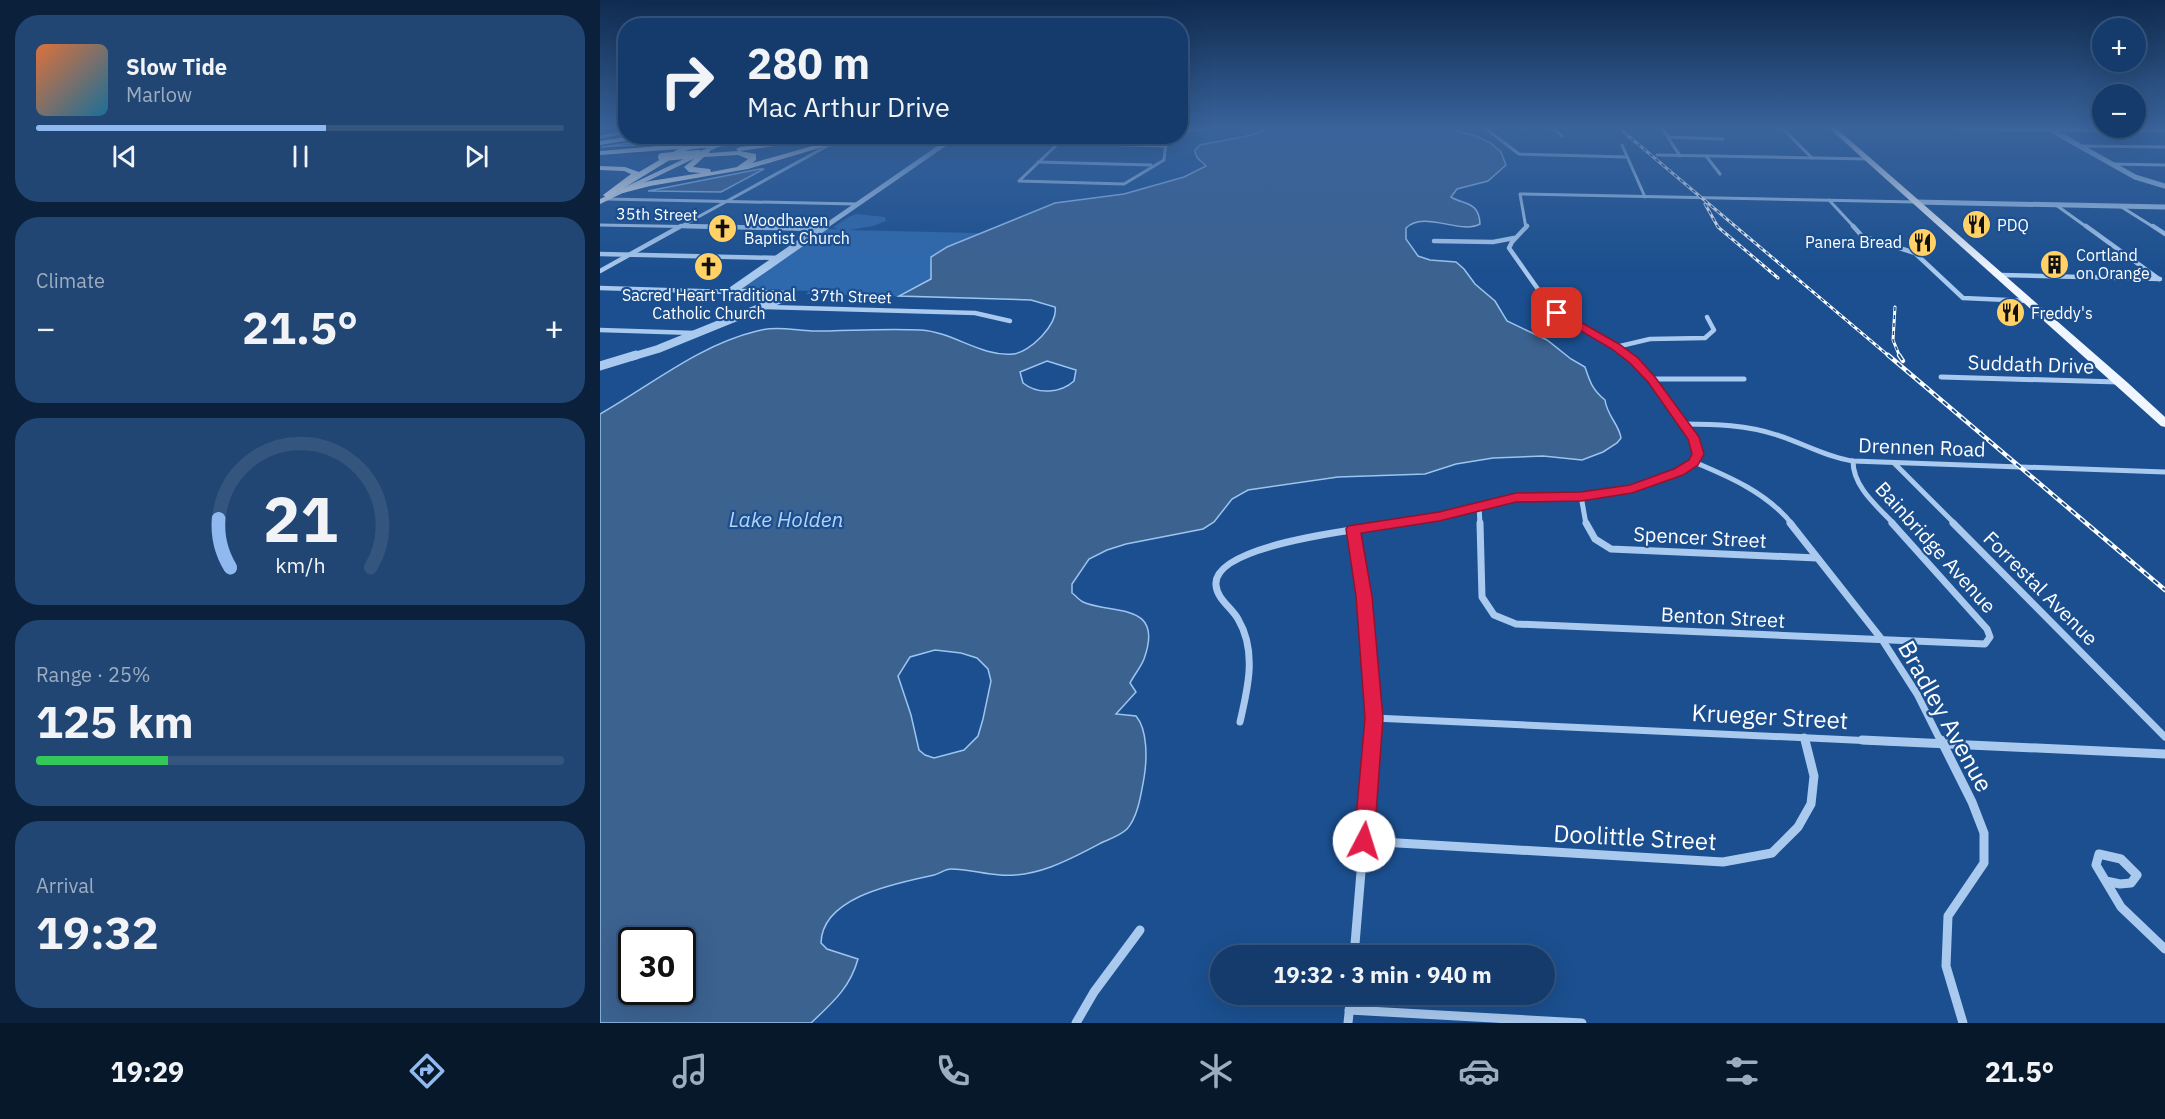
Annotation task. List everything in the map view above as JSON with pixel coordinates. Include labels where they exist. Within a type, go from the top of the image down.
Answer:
[{"type":"highway","points":[[609,196],[634,176]]},
{"type":"highway","points":[[609,196],[640,176]]},
{"type":"highway","points":[[609,196],[655,182],[695,176]]},
{"type":"main road","points":[[609,196],[656,176]]},
{"type":"main road","points":[[609,196],[656,176]]},
{"type":"main road","points":[[1886,176],[2032,301],[2165,423]]},
{"type":"street","points":[[600,271],[774,176]]},
{"type":"street","points":[[730,292],[899,176]]},
{"type":"street","points":[[1023,176],[1019,179],[1023,182],[1118,184],[1128,182],[1135,176]]},
{"type":"street","points":[[1636,176],[1645,196]]},
{"type":"street","points":[[2134,176],[2165,186]]},
{"type":"street","points":[[1434,241],[1492,242],[1514,238],[1522,234],[1527,227],[1520,194],[2165,207]]},
{"type":"street","points":[[609,196],[858,204]]},
{"type":"street","points":[[1829,200],[1862,236],[1914,253],[1963,298],[2032,301]]},
{"type":"street","points":[[2001,275],[2160,279],[2056,205]]},
{"type":"street","points":[[2120,206],[2165,234]]},
{"type":"street","name":"35th Street","points":[[600,225],[822,229]]},
{"type":"street","points":[[1509,248],[1514,238]]},
{"type":"street","points":[[1492,242],[1509,248],[1540,292]]},
{"type":"street","points":[[600,254],[779,258]]},
{"type":"street","name":"37th Street","points":[[600,288],[791,294],[765,307]]},
{"type":"street","points":[[1240,722],[1250,677],[1250,657],[1239,620],[1219,596],[1216,581],[1223,567],[1249,554],[1303,536],[1439,517],[1516,498],[1581,496],[1632,489],[1678,472],[1694,462],[1698,454],[1695,439],[1652,379],[1616,347],[1571,322],[1548,305]]},
{"type":"street","points":[[602,367],[629,359],[765,307]]},
{"type":"street","name":"37th Street","points":[[765,307],[975,313],[1010,321]]},
{"type":"street","points":[[1616,347],[1650,339],[1705,338],[1714,330],[1707,317]]},
{"type":"street","points":[[600,330],[699,333]]},
{"type":"street","name":"Suddath Drive","points":[[1941,377],[2120,382]]},
{"type":"street","points":[[1652,379],[1743,379]]},
{"type":"street","name":"Drennen Road","points":[[1684,424],[1724,424],[1748,428],[1788,438],[1834,458],[1853,461],[2165,472]]},
{"type":"street","name":"Bainbridge Avenue","points":[[1853,461],[1853,471],[1862,489],[1987,629],[1990,637],[1985,644],[1975,645]]},
{"type":"street","name":"Bradley Avenue","points":[[1694,462],[1729,476],[1769,500],[1785,516],[1883,641],[1917,694],[1942,744],[1984,833],[1984,863],[1948,916],[1946,966],[1963,1023]]},
{"type":"street","name":"Forrestal Avenue","points":[[1893,463],[2165,737]]},
{"type":"street","name":"Spencer Street","points":[[1581,496],[1587,532],[1596,542],[1611,549],[1817,558]]},
{"type":"street","name":"Benton Street","points":[[1479,506],[1482,597],[1486,610],[1501,621],[1516,624],[1975,645]]},
{"type":"street","points":[[1353,529],[1364,596],[1374,718],[1355,945]]},
{"type":"street","name":"Krueger Street","points":[[1374,718],[2165,754]]},
{"type":"street","name":"Doolittle Street","points":[[1364,841],[1723,862],[1772,853],[1798,827],[1811,804],[1814,776],[1804,737]]},
{"type":"street","points":[[2106,881],[2121,907],[2165,949]]},
{"type":"street","points":[[1076,1023],[1094,992],[1140,930]]},
{"type":"street","points":[[1348,1023],[1350,1005]]},
{"type":"street","points":[[1350,1010],[1582,1023]]},
{"type":"shaded area","points":[[856,214],[885,217],[886,221],[849,230],[1096,236],[1044,300],[806,294],[809,291],[741,288],[827,229],[838,229],[833,227]]},
{"type":"water","points":[[726,176],[751,176],[721,192],[648,191]]},
{"type":"water","name":"Lake Holden","points":[[1187,176],[1494,176],[1488,181],[1457,189],[1451,197],[1474,207],[1480,224],[1463,227],[1422,221],[1406,228],[1406,239],[1418,256],[1430,260],[1456,262],[1475,284],[1495,301],[1507,321],[1547,340],[1585,367],[1592,385],[1605,400],[1621,438],[1603,452],[1582,460],[1543,456],[1493,458],[1456,464],[1425,474],[1338,477],[1248,490],[1232,499],[1214,522],[1203,529],[1126,544],[1089,559],[1072,584],[1072,593],[1083,602],[1121,610],[1142,619],[1147,627],[1149,640],[1144,659],[1130,683],[1136,692],[1116,714],[1136,716],[1143,729],[1146,745],[1145,771],[1140,798],[1134,818],[1127,829],[1079,855],[1027,874],[1000,875],[949,869],[864,894],[848,903],[834,914],[825,927],[821,943],[827,949],[858,959],[855,969],[833,1002],[811,1023],[600,1023],[600,414],[695,356],[736,337],[764,330],[921,330],[944,335],[990,352],[1013,354],[1020,352],[1027,349],[1048,329],[1055,314],[1055,307],[1031,300],[899,296],[931,279],[931,257],[947,247],[1055,203],[1124,194]],"holes":[[[1047,361],[1076,370],[1074,381],[1063,388],[1042,391],[1023,383],[1020,372]],[[935,650],[961,653],[977,658],[988,669],[991,681],[983,719],[978,736],[964,750],[934,758],[919,750],[911,715],[898,676],[910,657]]]},
{"type":"railway","points":[[1675,176],[1890,357]]},
{"type":"railway","points":[[1705,204],[1718,227],[1778,278]]},
{"type":"railway","points":[[1895,307],[1893,340],[1899,356]]},
{"type":"railway","points":[[1888,355],[2165,590]]},
{"type":"railway","points":[[1899,356],[1903,361]]},
{"type":"place","name":"PDQ","points":[[1976,225]]},
{"type":"place","name":"Woodhaven Baptist Church","points":[[723,229]]},
{"type":"place","name":"Panera Bread","points":[[1923,242]]},
{"type":"place","name":"Cortland on Orange","points":[[2055,264]]},
{"type":"place","name":"Sacred Heart Traditional Catholic Church","points":[[709,267]]},
{"type":"place","name":"Freddy's","points":[[2010,313]]},
{"type":"route","points":[[1364,841],[1374,718],[1364,596],[1353,529],[1439,517],[1516,498],[1600,495],[1632,489],[1678,472],[1694,462],[1698,454],[1695,439],[1652,379],[1616,347],[1557,313]]}]
